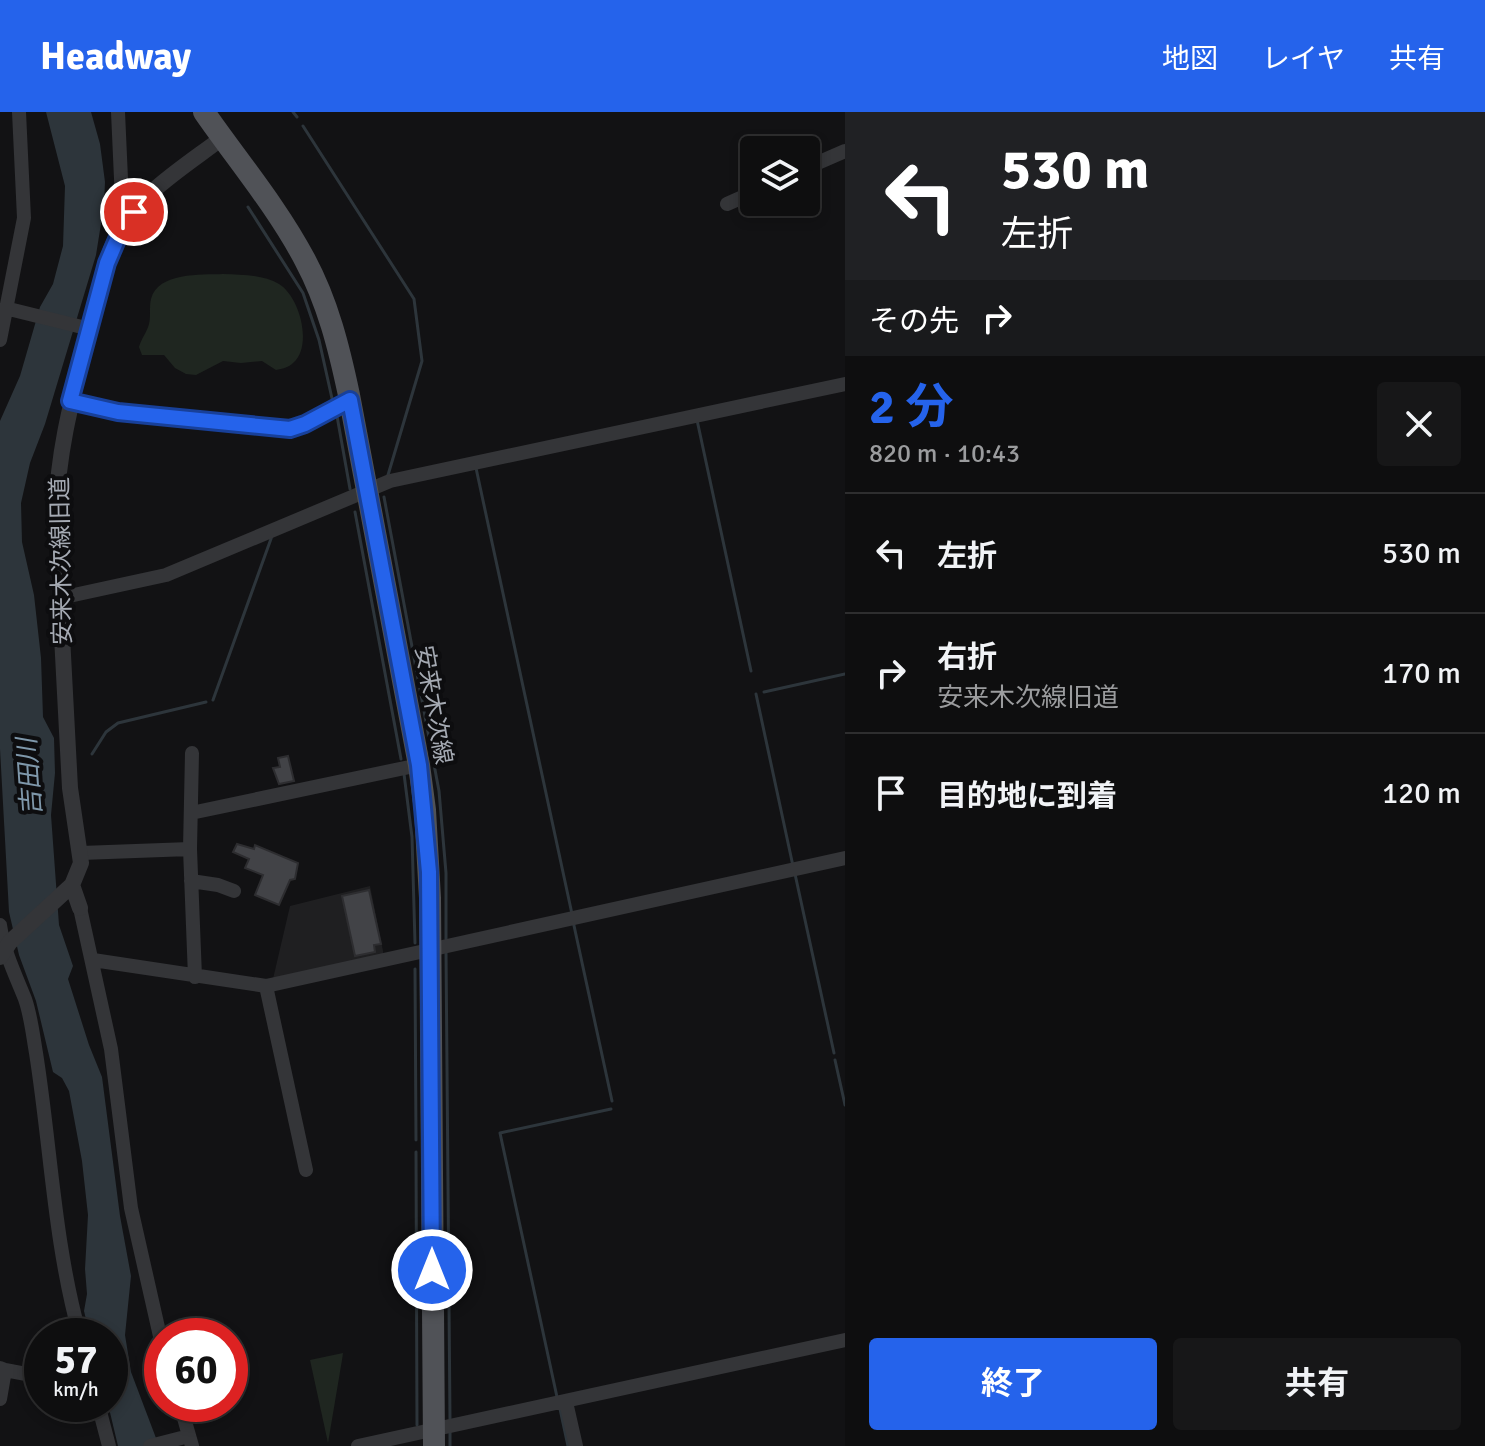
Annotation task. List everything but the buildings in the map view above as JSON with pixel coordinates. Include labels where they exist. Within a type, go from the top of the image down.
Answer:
[{"type":"main road","name":"安来木次線","points":[[204,112],[256,183],[305,259],[334,331],[350,400],[419,765],[429,857],[434,1438]]},
{"type":"street","points":[[0,340],[24,218],[19,112]]},
{"type":"street","points":[[118,112],[122,201],[134,212]]},
{"type":"street","name":"安来木次線旧道","points":[[70,887],[81,863],[81,853],[70,788],[56,482],[70,401],[85,328],[122,228],[153,192],[222,138]]},
{"type":"street","points":[[820,162],[845,151]]},
{"type":"street","points":[[727,204],[740,198]]},
{"type":"street","points":[[6,302],[85,328]]},
{"type":"street","points":[[60,598],[166,575],[367,489],[405,478],[845,384]]},
{"type":"street","points":[[70,401],[118,412],[290,429],[350,400]]},
{"type":"street","points":[[192,753],[190,849],[195,977]]},
{"type":"street","points":[[191,813],[419,765]]},
{"type":"street","points":[[81,853],[190,849]]},
{"type":"street","points":[[93,960],[266,986],[845,858]]},
{"type":"street","points":[[191,881],[234,891]]},
{"type":"street","points":[[5,950],[70,887],[80,908],[111,1049],[131,1208],[156,1318]]},
{"type":"street","points":[[0,925],[5,950],[29,1015],[51,1186],[75,1318]]},
{"type":"street","points":[[266,986],[306,1170]]},
{"type":"street","points":[[358,1446],[434,1438],[566,1402],[845,1340]]},
{"type":"street","points":[[0,1399],[3,1369],[24,1373]]},
{"type":"street","points":[[566,1402],[576,1446]]},
{"type":"street","points":[[103,1422],[109,1446]]},
{"type":"street","points":[[150,1446],[188,1440]]},
{"type":"shaded area","points":[[223,274],[266,278],[286,290],[298,310],[303,334],[299,355],[293,363],[276,370],[262,361],[223,361],[196,375],[175,368],[164,355],[142,355],[139,347],[149,324],[150,302],[155,290],[171,279]]},
{"type":"shaded area","points":[[370,886],[384,956],[273,979],[290,906]]},
{"type":"shaded area","points":[[343,1353],[342,1360],[328,1443],[310,1360]]},
{"type":"water","name":"吉田川","points":[[46,112],[91,112],[100,144],[105,182],[96,255],[45,424],[30,463],[21,503],[22,542],[34,595],[43,717],[54,738],[51,815],[59,925],[73,966],[68,979],[102,1077],[131,1276],[127,1318],[86,1318],[84,1311],[88,1215],[82,1161],[69,1091],[62,1078],[53,1072],[36,1001],[19,955],[9,912],[0,749],[0,421],[20,376],[40,307],[53,284],[63,246],[65,186]]},
{"type":"water","points":[[128,1354],[131,1372],[144,1406],[144,1422],[150,1422],[159,1446],[118,1446],[112,1422],[128,1422]]},
{"type":"waterway","points":[[293,112],[297,117]]},
{"type":"waterway","points":[[303,126],[414,299],[422,361],[388,475]]},
{"type":"waterway","points":[[248,207],[303,293],[319,340],[333,403]]},
{"type":"waterway","points":[[337,416],[350,489]]},
{"type":"waterway","points":[[697,420],[751,671]]},
{"type":"waterway","points":[[476,468],[572,914]]},
{"type":"waterway","points":[[384,497],[439,791],[446,873],[446,939]]},
{"type":"waterway","points":[[355,512],[401,759]]},
{"type":"waterway","points":[[213,700],[272,536]]},
{"type":"waterway","points":[[764,692],[845,674]]},
{"type":"waterway","points":[[756,694],[793,866]]},
{"type":"waterway","points":[[92,754],[106,732],[118,723],[206,702]]},
{"type":"waterway","points":[[404,774],[412,837],[415,943]]},
{"type":"waterway","points":[[795,874],[834,1053]]},
{"type":"waterway","points":[[573,921],[612,1101]]},
{"type":"waterway","points":[[446,951],[450,1419]]},
{"type":"waterway","points":[[415,969],[416,1140]]},
{"type":"waterway","points":[[835,1060],[845,1105]]},
{"type":"waterway","points":[[557,1397],[500,1133],[611,1109]]},
{"type":"waterway","points":[[416,1152],[417,1425]]},
{"type":"waterway","points":[[560,1409],[568,1446]]},
{"type":"waterway","points":[[450,1431],[450,1446]]},
{"type":"route","points":[[134,212],[116,238],[107,263],[70,401],[112,408],[118,412],[290,429],[350,400],[425,810],[430,898],[432,1270]]}]
